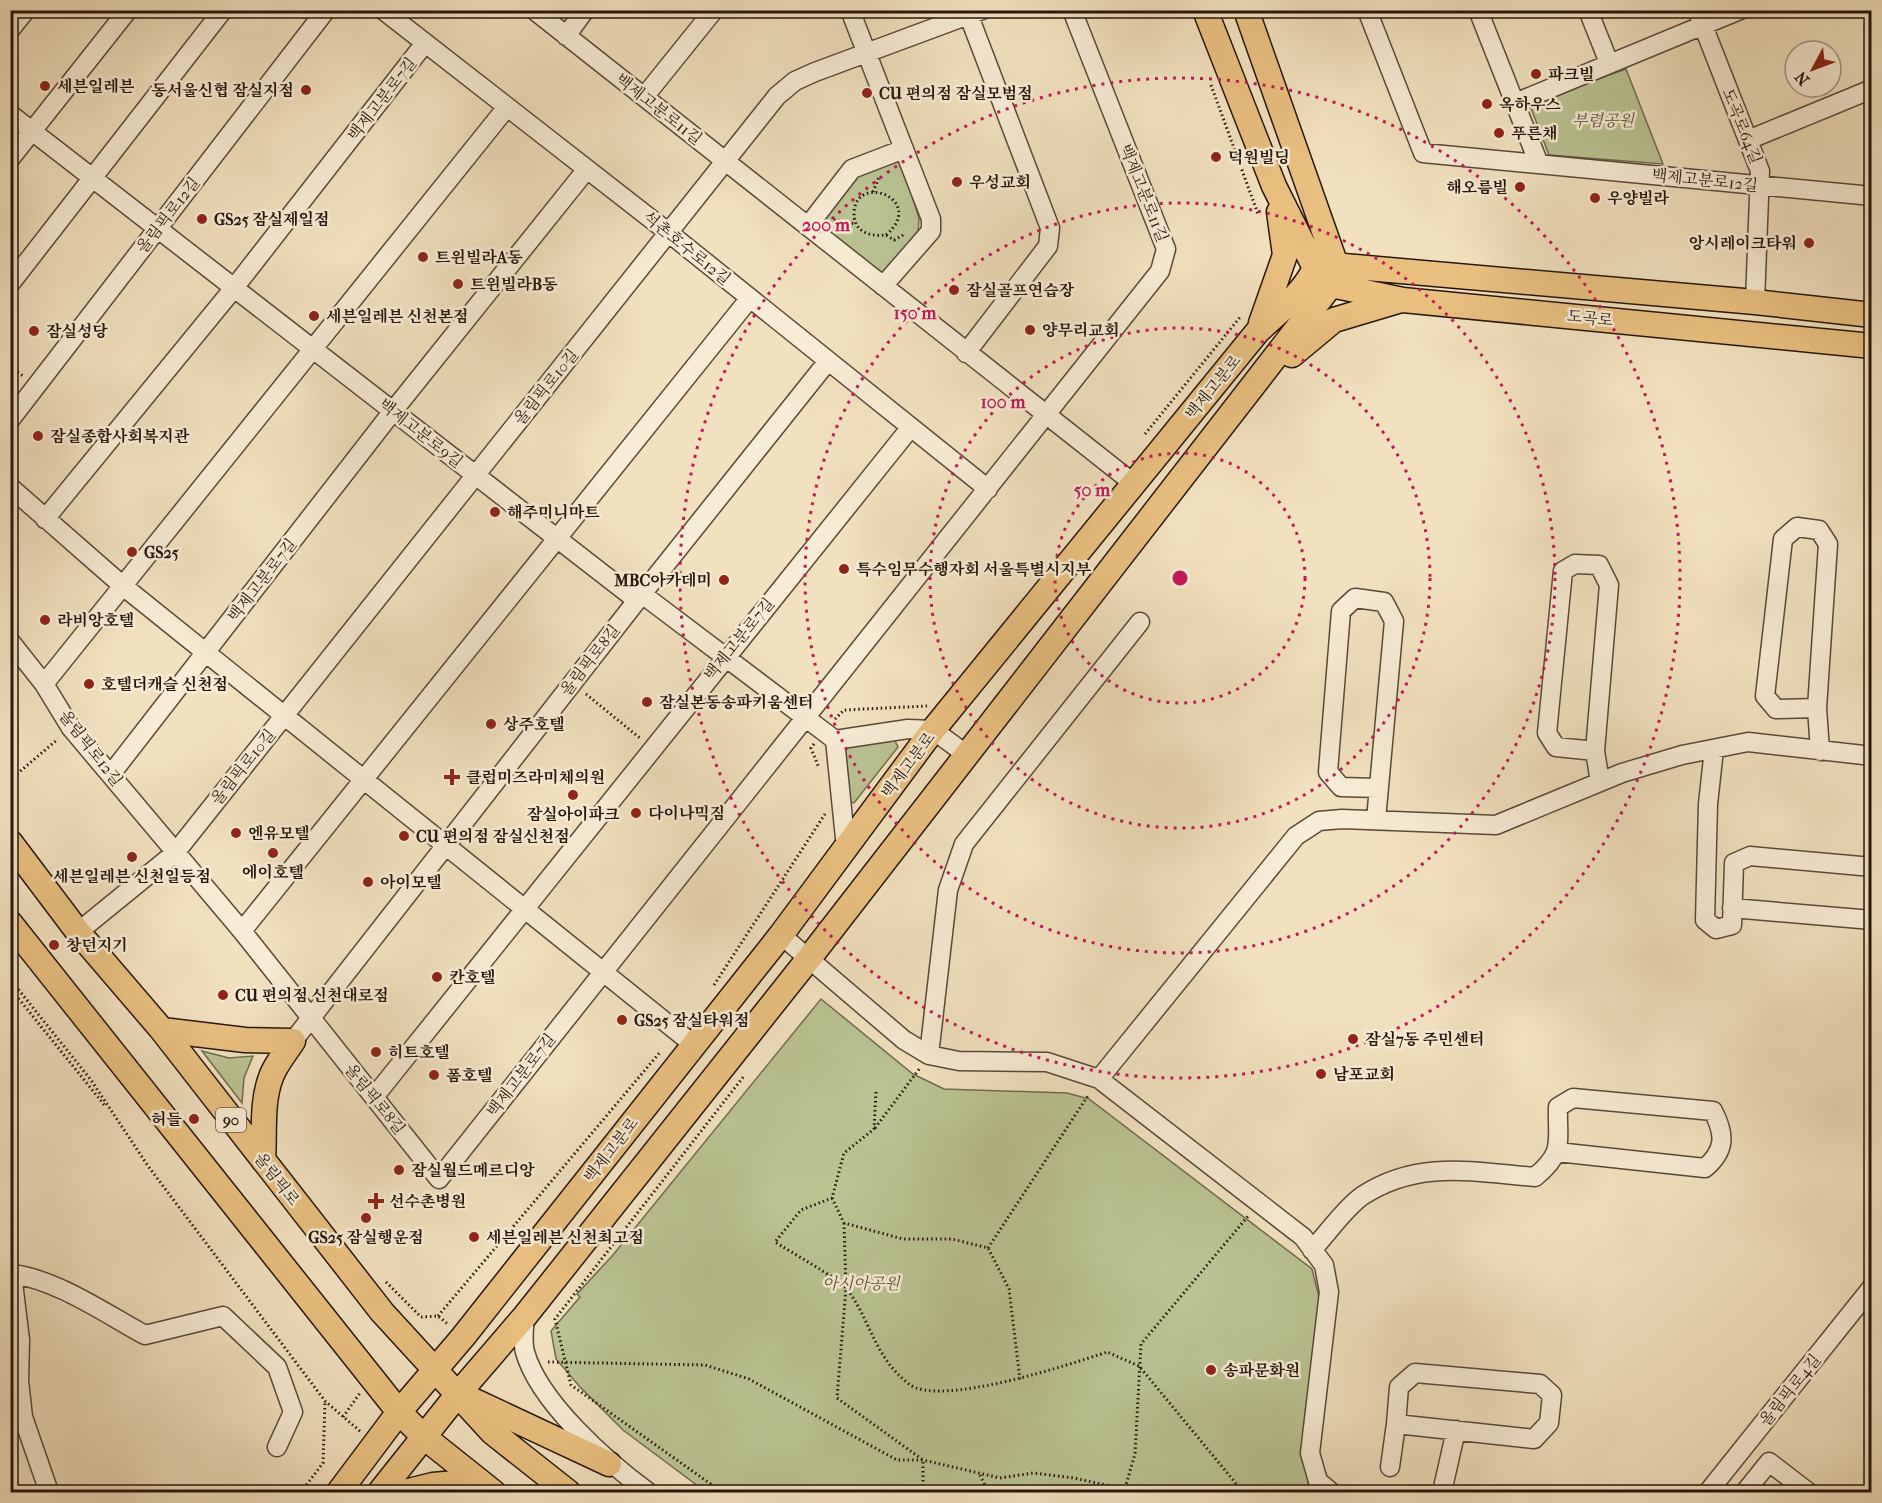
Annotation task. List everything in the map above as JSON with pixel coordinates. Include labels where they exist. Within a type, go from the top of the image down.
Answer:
[{"type":"main road","points":[[1246,10],[1323,274]]},
{"type":"main road","points":[[1196,16],[1274,186],[1323,274]]},
{"type":"main road","points":[[1258,331],[1285,255],[1274,186]]},
{"type":"main road","name":"도곡로","points":[[1323,274],[1403,300],[1872,346]]},
{"type":"main road","name":"도곡로","points":[[1323,274],[1755,302],[1872,315]]},
{"type":"main road","name":"백제고분로","points":[[339,1492],[399,1412],[470,1328],[686,1038],[782,935],[933,730],[1258,331],[1303,289],[1323,274]]},
{"type":"main road","name":"백제고분로","points":[[380,1492],[458,1394],[525,1316],[810,957],[1256,385],[1323,274]]},
{"type":"main road","points":[[1256,385],[1334,321],[1403,300]]},
{"type":"main road","name":"올림픽로","points":[[10,842],[78,932],[162,1030],[358,1284],[492,1432],[568,1492]]},
{"type":"main road","points":[[10,923],[399,1412],[424,1437],[486,1487]]},
{"type":"main road","points":[[162,1030],[245,1040],[293,1041]]},
{"type":"main road","points":[[263,1160],[265,1101],[271,1075],[293,1041]]},
{"type":"main road","points":[[458,1394],[609,1464]]},
{"type":"main road","points":[[405,1492],[433,1485],[486,1487]]},
{"type":"street","points":[[10,30],[26,10]]},
{"type":"street","points":[[10,159],[128,10]]},
{"type":"street","points":[[10,284],[223,10]]},
{"type":"street","name":"올림픽로12길","points":[[10,420],[326,10]]},
{"type":"street","name":"석촌호수로12길","points":[[383,10],[669,233],[988,489]]},
{"type":"street","name":"백제고분로11길","points":[[534,10],[1133,483]]},
{"type":"street","points":[[566,36],[585,10]]},
{"type":"street","points":[[644,97],[714,10]]},
{"type":"street","points":[[850,10],[931,219],[932,231],[883,286]]},
{"type":"street","name":"백제고분로11길","points":[[988,489],[1160,271],[1166,249],[1072,10]]},
{"type":"street","name":"백제고분로12길","points":[[1367,10],[1423,153],[1872,196]]},
{"type":"street","points":[[1478,10],[1539,164]]},
{"type":"street","points":[[1588,10],[1609,63]]},
{"type":"street","points":[[1515,103],[1609,63],[1699,18],[1740,10]]},
{"type":"street","points":[[966,353],[1048,246],[1050,228],[976,13]]},
{"type":"street","name":"올림픽로10길","points":[[78,932],[175,853],[777,96],[795,81],[976,13]]},
{"type":"street","name":"도곡로64길","points":[[1699,18],[1760,171],[1762,186],[1755,302]]},
{"type":"street","name":"백제고분로7길","points":[[45,519],[234,288],[425,44]]},
{"type":"street","points":[[1748,140],[1872,89]]},
{"type":"street","points":[[44,684],[507,107]]},
{"type":"street","name":"백제고분로9길","points":[[10,114],[630,595],[642,594],[829,736]]},
{"type":"street","points":[[808,226],[852,169],[904,149]]},
{"type":"street","name":"백제고분로7길","points":[[111,774],[393,411],[587,169]]},
{"type":"street","points":[[242,931],[750,298]]},
{"type":"street","name":"올림픽로8길","points":[[293,1041],[642,594],[828,361]]},
{"type":"street","name":"백제고분로7길","points":[[374,1097],[524,908],[564,849],[625,772],[652,747],[910,427]]},
{"type":"street","points":[[10,487],[123,586],[686,1038]]},
{"type":"street","name":"백제고분로7길","points":[[439,1179],[988,489]]},
{"type":"street","points":[[1817,708],[1776,709],[1765,696],[1783,539],[1797,527],[1819,530],[1828,544],[1817,708],[1820,751]]},
{"type":"street","points":[[1595,751],[1556,747],[1547,733],[1563,571],[1575,564],[1599,565],[1609,585],[1595,751],[1600,782]]},
{"type":"street","points":[[1376,819],[1394,621],[1384,602],[1355,598],[1341,611],[1328,772],[1341,787],[1378,788]]},
{"type":"street","points":[[929,1055],[948,890],[964,844],[1140,622]]},
{"type":"street","name":"올림픽로12길","points":[[10,641],[44,684],[71,728],[175,853]]},
{"type":"street","points":[[846,848],[829,736],[908,729],[933,730],[967,755]]},
{"type":"street","points":[[1099,1079],[1296,836],[1319,820],[1376,819],[1496,825],[1600,782],[1652,764],[1748,742],[1872,756]]},
{"type":"street","points":[[1714,749],[1708,804],[1705,920],[1716,929],[1732,925],[1734,863],[1750,856],[1872,867]]},
{"type":"street","points":[[175,853],[242,931],[311,1019]]},
{"type":"street","points":[[1732,908],[1872,920]]},
{"type":"street","points":[[782,935],[904,1040],[929,1055],[959,1061],[1047,1062],[1099,1079],[1303,1237],[1324,1265],[1329,1292],[1310,1453],[1318,1481],[1330,1492]]},
{"type":"street","name":"올림픽로8길","points":[[311,1019],[439,1179]]},
{"type":"street","points":[[1312,1250],[1361,1197],[1396,1179],[1437,1168],[1535,1177],[1553,1162],[1557,1152],[1558,1107],[1573,1098],[1713,1111],[1723,1131],[1718,1157],[1705,1168],[1557,1152]]},
{"type":"street","points":[[50,1492],[23,1418],[19,1381],[20,1340],[11,1271],[49,1285],[145,1335],[224,1317],[278,1367],[293,1412],[277,1447]]},
{"type":"street","name":"올림픽로4길","points":[[1708,1492],[1872,1287]]},
{"type":"street","points":[[525,1316],[524,1349],[540,1386],[609,1464],[648,1492]]},
{"type":"street","points":[[1390,1467],[1399,1387],[1415,1373],[1540,1384],[1552,1395],[1549,1423],[1534,1439],[1396,1424]]},
{"type":"street","points":[[1442,1492],[1456,1431]]},
{"type":"street","points":[[1745,1492],[1769,1462],[1808,1492]]},
{"type":"path","points":[[1182,10],[1196,16]]},
{"type":"path","points":[[1208,77],[1254,198],[1259,218]]},
{"type":"path","points":[[873,192],[886,194],[896,202],[899,214],[896,226],[886,235],[874,237],[864,233],[856,224],[855,208],[865,195],[873,192]]},
{"type":"path","points":[[1138,443],[1247,308]]},
{"type":"path","points":[[10,367],[22,376]]},
{"type":"path","points":[[572,684],[652,747]]},
{"type":"path","points":[[820,769],[811,748],[829,736],[844,710],[926,707],[933,698]]},
{"type":"path","points":[[10,780],[71,728]]},
{"type":"path","points":[[708,993],[827,811]]},
{"type":"path","points":[[10,979],[91,1080],[148,1166],[325,1401],[358,1430]]},
{"type":"path","points":[[10,988],[120,1124]]},
{"type":"path","points":[[381,1277],[420,1317],[438,1316],[686,1038]]},
{"type":"path","points":[[923,1460],[837,1398],[846,1288],[844,1223],[832,1198],[844,1153],[874,1129],[929,1055]]},
{"type":"path","points":[[722,1492],[571,1385],[555,1319],[747,1071]]},
{"type":"path","points":[[988,1248],[1099,1079]]},
{"type":"path","points":[[874,1129],[876,1092]]},
{"type":"path","points":[[832,1198],[801,1210],[775,1242],[846,1288],[879,1353],[910,1385],[931,1392],[1020,1380],[1107,1352],[1139,1366],[1243,1492]]},
{"type":"path","points":[[1125,1488],[1135,1455],[1141,1344],[1260,1202]]},
{"type":"path","points":[[844,1223],[903,1239],[952,1239],[988,1248],[1010,1289],[1020,1380]]},
{"type":"path","points":[[541,1362],[705,1365],[749,1379],[897,1460],[923,1460],[999,1478],[1033,1473],[1137,1492]]},
{"type":"path","points":[[301,1492],[323,1463],[325,1401]]},
{"type":"path","points":[[923,1460],[923,1492]]},
{"type":"path","points":[[980,1475],[988,1492]]},
{"type":"green space","name":"부렴공원","points":[[1626,69],[1663,164],[1549,155],[1529,103]]},
{"type":"green space","points":[[899,155],[919,218],[918,234],[881,279],[814,225],[851,174]]},
{"type":"green space","points":[[845,740],[895,741],[898,747],[854,803],[847,801],[840,747]]},
{"type":"green space","name":"아시아공원","points":[[821,999],[913,1074],[944,1089],[1067,1093],[1089,1099],[1312,1269],[1320,1301],[1306,1448],[1309,1492],[706,1492],[623,1430],[580,1387],[556,1359],[551,1331],[580,1297],[577,1294],[613,1255]]},
{"type":"green space","points":[[202,1051],[229,1058],[253,1056],[244,1078],[242,1103]]},
{"type":"place","name":"파크빌","points":[[1536,74]]},
{"type":"place","name":"세븐일레븐","points":[[45,86]]},
{"type":"place","name":"동서울신협 잠실지점","points":[[306,90]]},
{"type":"place","name":"CU 편의점 잠실모범점","points":[[867,93]]},
{"type":"place","name":"옥하우스","points":[[1487,104]]},
{"type":"place","name":"푸른채","points":[[1499,133]]},
{"type":"place","name":"덕원빌딩","points":[[1216,157]]},
{"type":"place","name":"우성교회","points":[[957,182]]},
{"type":"place","name":"해오름빌","points":[[1520,187]]},
{"type":"place","name":"우양빌라","points":[[1595,198]]},
{"type":"place","name":"GS25 잠실제일점","points":[[202,219]]},
{"type":"place","name":"앙시레이크타워","points":[[1809,243]]},
{"type":"place","name":"트윈빌라A동","points":[[423,257]]},
{"type":"place","name":"트윈빌라B동","points":[[458,284]]},
{"type":"place","name":"잠실골프연습장","points":[[954,290]]},
{"type":"place","name":"세븐일레븐 신천본점","points":[[314,316]]},
{"type":"place","name":"양무리교회","points":[[1030,330]]},
{"type":"place","name":"잠실성당","points":[[34,331]]},
{"type":"place","name":"잠실종합사회복지관","points":[[38,436]]},
{"type":"place","name":"해주미니마트","points":[[495,512]]},
{"type":"place","name":"GS25","points":[[132,552]]},
{"type":"place","name":"특수임무수행자회 서울특별시지부","points":[[844,569]]},
{"type":"place","name":"MBC아카데미","points":[[724,580]]},
{"type":"place","name":"라비앙호텔","points":[[45,620]]},
{"type":"place","name":"호텔더캐슬 신천점","points":[[89,684]]},
{"type":"place","name":"잠실본동송파키움센터","points":[[647,702]]},
{"type":"place","name":"상주호텔","points":[[491,724]]},
{"type":"place","name":"클럽미즈라미체의원","points":[[452,777]]},
{"type":"place","name":"잠실아이파크","points":[[573,795]]},
{"type":"place","name":"다이나믹짐","points":[[636,813]]},
{"type":"place","name":"엔유모텔","points":[[236,833]]},
{"type":"place","name":"CU 편의점 잠실신천점","points":[[404,836]]},
{"type":"place","name":"에이호텔","points":[[273,853]]},
{"type":"place","name":"세븐일레븐 신천일등점","points":[[132,857]]},
{"type":"place","name":"아이모텔","points":[[368,882]]},
{"type":"place","name":"창던지기","points":[[54,945]]},
{"type":"place","name":"칸호텔","points":[[437,977]]},
{"type":"place","name":"CU 편의점 신천대로점","points":[[223,995]]},
{"type":"place","name":"GS25 잠실타워점","points":[[622,1020]]},
{"type":"place","name":"잠실7동 주민센터","points":[[1353,1039]]},
{"type":"place","name":"히트호텔","points":[[376,1052]]},
{"type":"place","name":"남포교회","points":[[1321,1074]]},
{"type":"place","name":"폼호텔","points":[[434,1075]]},
{"type":"place","name":"허들","points":[[194,1119]]},
{"type":"place","name":"잠실월드메르디앙","points":[[399,1170]]},
{"type":"place","name":"선수촌병원","points":[[376,1201]]},
{"type":"place","name":"GS25 잠실행운점","points":[[366,1218]]},
{"type":"place","name":"세븐일레븐 신천최고점","points":[[474,1237]]},
{"type":"place","name":"송파문화원","points":[[1211,1370]]}]
